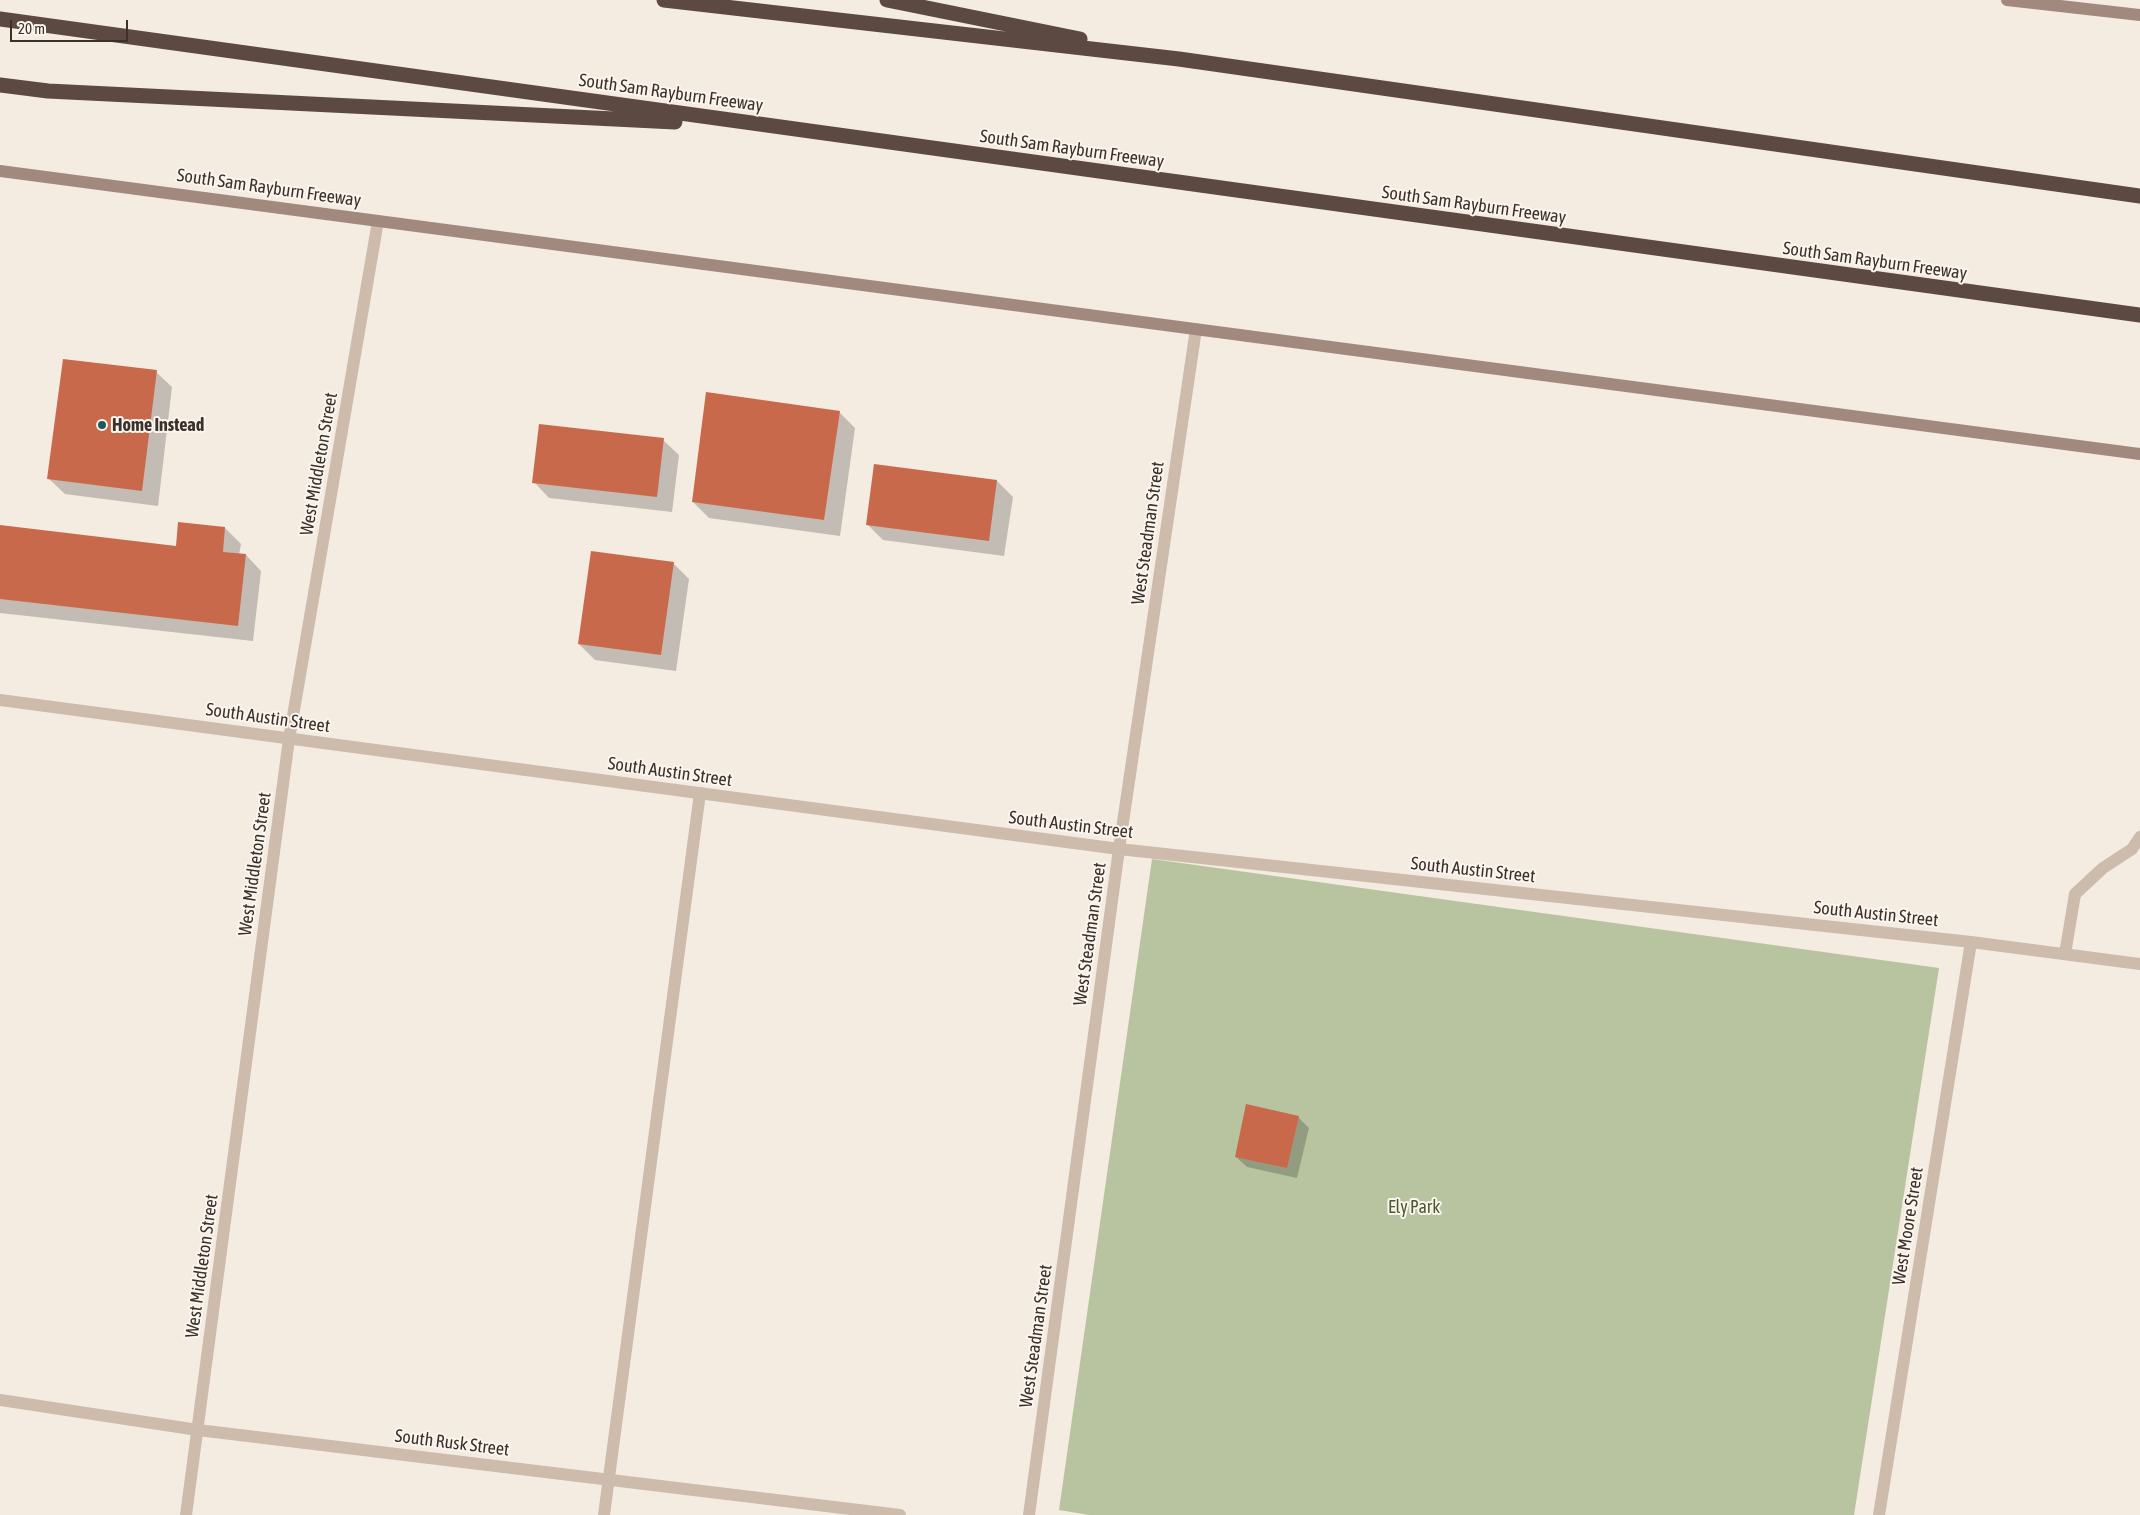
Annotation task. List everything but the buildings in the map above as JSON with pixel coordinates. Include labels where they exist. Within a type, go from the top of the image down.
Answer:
[{"type":"highway","points":[[664,0],[1179,59],[2140,196]]},
{"type":"highway","points":[[887,0],[1179,59]]},
{"type":"highway","name":"South Sam Rayburn Freeway","points":[[0,19],[2140,315]]},
{"type":"highway","points":[[0,85],[48,91],[774,126]]},
{"type":"main road","points":[[2007,0],[2140,15]]},
{"type":"main road","name":"South Sam Rayburn Freeway","points":[[0,170],[2140,454]]},
{"type":"street","name":"West Middleton Street","points":[[186,1515],[289,739],[378,221]]},
{"type":"street","name":"West Steadman Street","points":[[1029,1515],[1119,849],[1196,329]]},
{"type":"street","name":"South Austin Street","points":[[0,700],[1119,849],[1970,942],[2140,964]]},
{"type":"street","points":[[604,1515],[700,793]]},
{"type":"street","points":[[2065,954],[2075,894],[2103,868],[2132,849],[2140,837]]},
{"type":"street","name":"West Moore Street","points":[[1880,1515],[1970,942]]},
{"type":"street","name":"South Rusk Street","points":[[0,1400],[198,1430],[900,1515]]},
{"type":"green space","name":"Ely Park","points":[[1152,859],[1939,968],[1854,1515],[1089,1515],[1059,1510]]},
{"type":"place","name":"Home Instead","points":[[102,425]]}]
